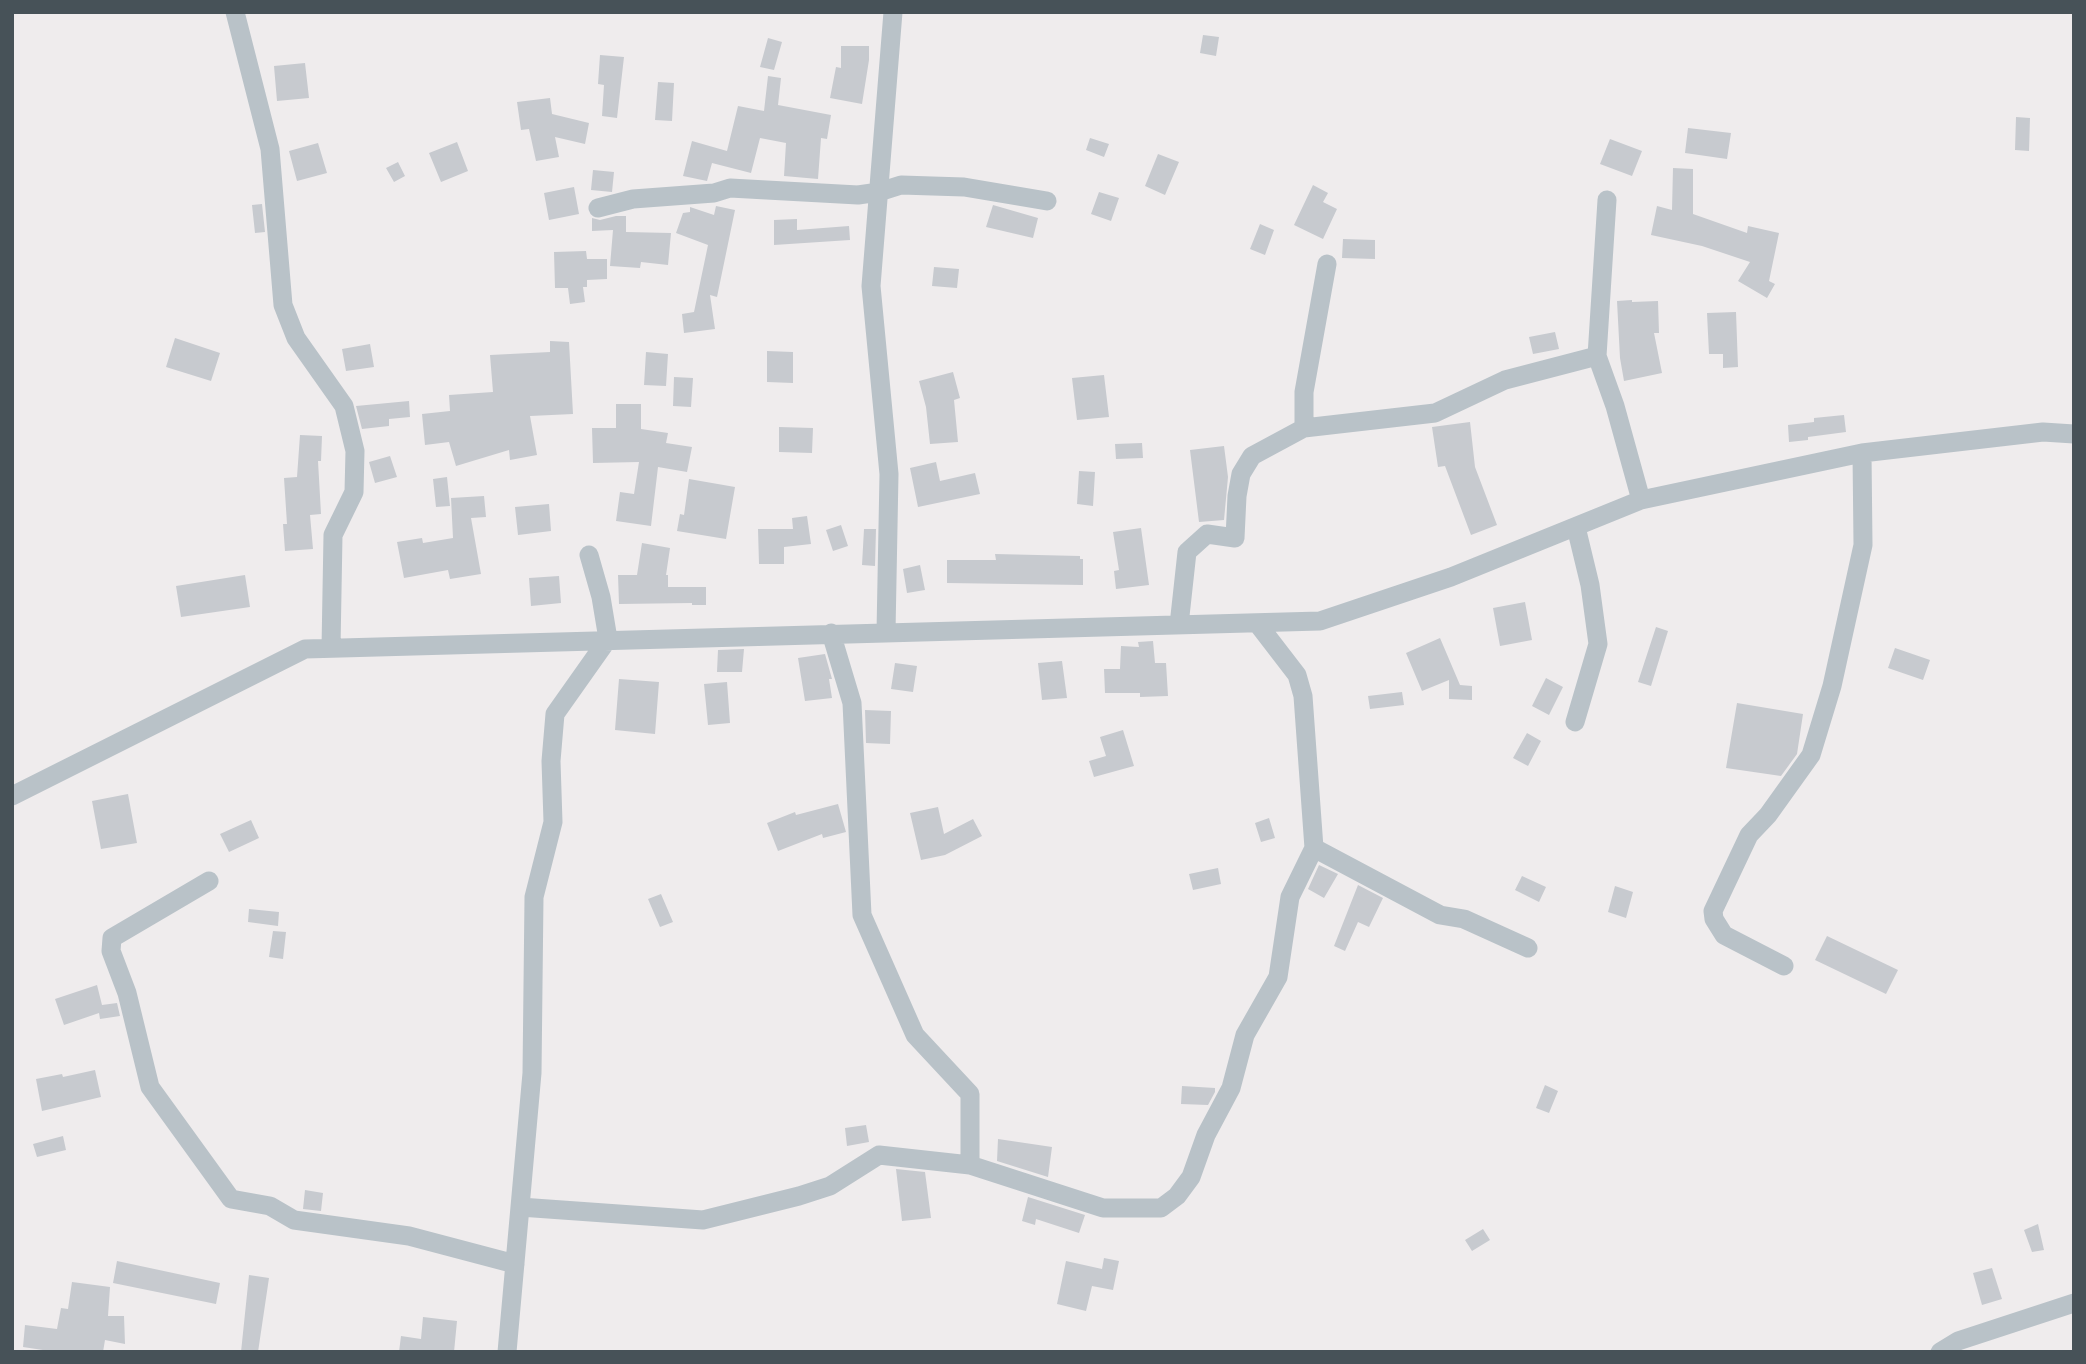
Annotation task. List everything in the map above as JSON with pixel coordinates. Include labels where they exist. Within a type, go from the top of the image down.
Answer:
[{"type":"street","points":[[236,12],[270,149],[283,305],[296,338],[344,406],[355,451],[354,492],[333,535],[331,648]]},
{"type":"street","points":[[886,632],[889,474],[871,286],[893,12]]},
{"type":"street","points":[[598,208],[633,199],[714,193],[730,188],[858,195],[901,185],[964,187],[1047,201]]},
{"type":"street","points":[[1607,200],[1597,356],[1615,406],[1641,500]]},
{"type":"street","points":[[1304,428],[1304,392],[1327,264]]},
{"type":"street","points":[[1179,625],[1187,552],[1208,534],[1235,538],[1241,474],[1252,456],[1304,428],[1435,413],[1505,380],[1597,356]]},
{"type":"street","points":[[12,796],[305,649],[1321,621],[1451,577],[1641,500],[1862,453],[2043,432],[2074,434]]},
{"type":"street","points":[[1784,966],[1724,935],[1714,919],[1713,911],[1749,835],[1768,815],[1811,755],[1832,686],[1863,545],[1862,453]]},
{"type":"street","points":[[1575,722],[1598,643],[1590,584],[1576,527]]},
{"type":"street","points":[[506,1352],[532,1073],[534,897],[553,822],[551,761],[555,714],[608,639],[601,597],[589,555]]},
{"type":"street","points":[[520,1207],[703,1220],[830,1186],[879,1155],[970,1165],[1103,1208],[1161,1208],[1177,1196],[1191,1177],[1206,1135],[1231,1088],[1245,1035],[1278,977],[1290,897],[1314,848],[1303,696],[1297,675],[1258,623]]},
{"type":"street","points":[[831,633],[852,703],[862,915],[915,1035],[970,1094],[970,1165]]},
{"type":"street","points":[[1314,848],[1440,915],[1464,919],[1528,948]]},
{"type":"street","points":[[209,881],[112,938],[111,951],[127,993],[150,1087],[231,1199],[270,1206],[293,1220],[410,1236],[515,1264]]},
{"type":"street","points":[[1940,1352],[1958,1341],[2074,1303]]},
{"type":"building","points":[[1203,35],[1219,37],[1216,56],[1200,53]]},
{"type":"building","points":[[768,38],[782,42],[774,70],[760,67]]},
{"type":"building","points":[[841,46],[869,46],[862,104],[830,98],[836,67],[841,68]]},
{"type":"building","points":[[600,55],[624,57],[617,118],[602,116],[604,85],[598,84]]},
{"type":"building","points":[[305,63],[309,98],[277,101],[274,66]]},
{"type":"building","points":[[768,76],[781,78],[778,105],[831,115],[827,139],[821,138],[818,179],[784,176],[786,143],[760,138],[751,173],[712,163],[707,181],[683,176],[692,141],[727,151],[738,106],[764,111]]},
{"type":"building","points":[[658,82],[674,83],[672,121],[655,120]]},
{"type":"building","points":[[550,98],[552,114],[589,123],[585,144],[555,137],[559,157],[536,161],[529,129],[521,130],[517,102]]},
{"type":"building","points":[[2016,117],[2030,118],[2029,151],[2015,150]]},
{"type":"building","points":[[1688,128],[1731,133],[1727,159],[1685,153]]},
{"type":"building","points":[[1090,138],[1109,144],[1104,157],[1086,150]]},
{"type":"building","points":[[1610,139],[1642,151],[1632,176],[1600,164]]},
{"type":"building","points":[[457,142],[468,171],[441,182],[429,153]]},
{"type":"building","points":[[318,143],[327,173],[297,181],[289,151]]},
{"type":"building","points":[[1158,154],[1179,162],[1165,195],[1145,186]]},
{"type":"building","points":[[398,162],[405,176],[394,182],[386,168]]},
{"type":"building","points":[[1673,168],[1693,169],[1693,214],[1747,233],[1748,226],[1779,233],[1769,281],[1775,284],[1767,298],[1738,281],[1750,262],[1702,246],[1651,235],[1657,206],[1672,210]]},
{"type":"building","points":[[593,170],[614,172],[612,192],[591,190]]},
{"type":"building","points":[[1313,185],[1328,193],[1323,202],[1337,209],[1323,239],[1294,225]]},
{"type":"building","points":[[574,187],[579,214],[549,220],[544,193]]},
{"type":"building","points":[[1099,192],[1119,198],[1111,221],[1091,214]]},
{"type":"building","points":[[262,204],[265,232],[255,233],[252,205]]},
{"type":"building","points":[[993,205],[1038,218],[1033,238],[986,227]]},
{"type":"building","points":[[716,206],[735,210],[717,297],[710,295],[715,329],[684,333],[682,314],[694,312],[708,245],[676,233],[683,213],[690,212],[690,207],[714,215]]},
{"type":"building","points":[[626,216],[626,232],[671,233],[668,265],[641,262],[640,268],[610,266],[613,230],[592,231],[592,218],[600,220]]},
{"type":"building","points":[[797,219],[797,230],[849,226],[850,240],[774,245],[774,220]]},
{"type":"building","points":[[1260,224],[1274,230],[1265,255],[1250,249]]},
{"type":"building","points":[[1343,239],[1375,240],[1375,259],[1342,258]]},
{"type":"building","points":[[586,251],[587,259],[607,259],[607,279],[587,280],[587,287],[583,287],[585,302],[570,304],[568,288],[555,288],[554,252]]},
{"type":"building","points":[[934,267],[959,269],[957,288],[932,286]]},
{"type":"building","points":[[1617,301],[1658,301],[1659,333],[1654,333],[1662,373],[1624,381]]},
{"type":"building","points":[[1736,312],[1738,367],[1723,368],[1723,354],[1709,354],[1707,313]]},
{"type":"building","points":[[1555,332],[1559,349],[1533,354],[1529,337]]},
{"type":"building","points":[[175,338],[220,353],[211,381],[166,367]]},
{"type":"building","points":[[550,341],[569,342],[573,414],[530,416],[537,455],[510,460],[509,450],[456,466],[449,442],[425,445],[422,414],[450,411],[449,395],[493,392],[490,355],[550,352]]},
{"type":"building","points":[[370,344],[374,367],[346,371],[342,349]]},
{"type":"building","points":[[767,351],[793,352],[793,383],[767,382]]},
{"type":"building","points":[[646,352],[668,354],[666,386],[644,385]]},
{"type":"building","points":[[953,372],[960,398],[954,400],[958,442],[930,444],[926,407],[919,381]]},
{"type":"building","points":[[1104,375],[1109,417],[1077,420],[1072,378]]},
{"type":"building","points":[[674,377],[693,378],[691,407],[673,406]]},
{"type":"building","points":[[409,401],[410,417],[389,419],[389,426],[362,429],[356,406]]},
{"type":"building","points":[[616,404],[641,404],[641,429],[668,433],[666,443],[692,447],[687,472],[658,467],[651,526],[616,521],[620,492],[634,494],[639,462],[593,463],[592,428],[616,428]]},
{"type":"building","points":[[1844,415],[1846,432],[1789,442],[1788,425],[1814,422],[1814,418]]},
{"type":"building","points":[[1470,422],[1475,467],[1497,525],[1471,535],[1445,466],[1438,467],[1432,427]]},
{"type":"building","points":[[779,427],[813,428],[812,453],[779,452]]},
{"type":"building","points":[[300,435],[322,436],[321,461],[318,461],[321,514],[310,515],[313,549],[285,551],[283,524],[287,524],[284,478],[297,477]]},
{"type":"building","points":[[1142,443],[1143,458],[1116,459],[1115,444]]},
{"type":"building","points":[[1224,446],[1228,477],[1224,520],[1199,522],[1190,450]]},
{"type":"building","points":[[390,456],[397,477],[375,483],[369,462]]},
{"type":"building","points":[[936,462],[940,481],[975,473],[980,494],[918,507],[910,468]]},
{"type":"building","points":[[1079,471],[1095,472],[1093,506],[1077,504]]},
{"type":"building","points":[[447,477],[450,506],[436,507],[433,479]]},
{"type":"building","points":[[689,479],[735,487],[726,539],[677,531],[680,514],[684,515]]},
{"type":"building","points":[[484,496],[486,517],[471,518],[481,574],[450,579],[448,570],[404,578],[397,542],[422,538],[423,543],[453,538],[451,498]]},
{"type":"building","points":[[549,504],[551,531],[518,535],[515,507]]},
{"type":"building","points":[[807,516],[811,544],[784,547],[784,564],[759,564],[758,529],[793,529],[792,518]]},
{"type":"building","points":[[841,525],[848,546],[833,551],[826,530]]},
{"type":"building","points":[[1141,528],[1149,585],[1116,589],[1114,571],[1119,570],[1113,532]]},
{"type":"building","points":[[864,529],[876,529],[875,566],[862,565]]},
{"type":"building","points":[[642,543],[670,548],[666,575],[668,587],[706,587],[706,605],[619,604],[618,575],[637,575]]},
{"type":"building","points":[[995,554],[1080,556],[1080,559],[1083,559],[1083,585],[947,583],[947,560],[996,560]]},
{"type":"building","points":[[920,565],[925,590],[907,593],[903,569]]},
{"type":"building","points":[[245,575],[250,607],[181,617],[176,586]]},
{"type":"building","points":[[559,576],[561,603],[531,606],[529,578]]},
{"type":"building","points":[[1525,602],[1532,640],[1500,646],[1493,608]]},
{"type":"building","points":[[1656,627],[1668,631],[1651,686],[1638,682]]},
{"type":"building","points":[[1440,638],[1460,685],[1472,686],[1472,700],[1449,699],[1449,680],[1422,691],[1406,653]]},
{"type":"building","points":[[1153,641],[1155,663],[1166,663],[1168,696],[1140,697],[1140,693],[1105,693],[1104,669],[1120,669],[1121,646],[1139,647],[1138,642]]},
{"type":"building","points":[[1895,648],[1930,660],[1923,680],[1888,668]]},
{"type":"building","points":[[744,649],[742,672],[717,672],[718,650]]},
{"type":"building","points":[[825,654],[832,679],[829,679],[832,698],[805,701],[798,658]]},
{"type":"building","points":[[1062,661],[1067,698],[1042,700],[1038,663]]},
{"type":"building","points":[[895,663],[917,666],[913,692],[891,689]]},
{"type":"building","points":[[1546,678],[1563,687],[1549,715],[1532,706]]},
{"type":"building","points":[[619,679],[659,682],[655,734],[615,730]]},
{"type":"building","points":[[727,682],[730,723],[708,725],[704,684]]},
{"type":"building","points":[[1402,692],[1404,705],[1370,709],[1368,696]]},
{"type":"building","points":[[1737,703],[1803,714],[1797,754],[1781,776],[1726,768]]},
{"type":"building","points":[[865,710],[891,711],[890,744],[866,743]]},
{"type":"building","points":[[1123,730],[1134,766],[1094,777],[1089,761],[1106,756],[1100,737]]},
{"type":"building","points":[[1527,733],[1541,741],[1528,766],[1513,758]]},
{"type":"building","points":[[128,794],[137,843],[101,849],[92,801]]},
{"type":"building","points":[[838,804],[846,832],[823,838],[822,834],[778,851],[767,823],[795,812],[796,815]]},
{"type":"building","points":[[938,807],[944,834],[973,819],[982,836],[945,855],[921,860],[910,813]]},
{"type":"building","points":[[1269,818],[1275,838],[1261,842],[1255,823]]},
{"type":"building","points":[[251,820],[259,838],[229,852],[220,834]]},
{"type":"building","points":[[1319,865],[1338,874],[1324,898],[1308,889]]},
{"type":"building","points":[[1218,868],[1221,884],[1193,890],[1189,874]]},
{"type":"building","points":[[1522,876],[1546,887],[1539,902],[1515,890]]},
{"type":"building","points":[[1358,885],[1383,898],[1369,927],[1358,922],[1345,951],[1334,946]]},
{"type":"building","points":[[1615,886],[1633,892],[1626,918],[1608,912]]},
{"type":"building","points":[[661,894],[673,922],[660,927],[648,899]]},
{"type":"building","points":[[249,909],[279,912],[278,926],[248,922]]},
{"type":"building","points":[[273,931],[286,932],[283,959],[269,957]]},
{"type":"building","points":[[1827,936],[1898,970],[1886,994],[1815,960]]},
{"type":"building","points":[[97,985],[102,1005],[117,1003],[120,1016],[100,1019],[99,1013],[64,1025],[55,999]]},
{"type":"building","points":[[95,1070],[101,1097],[42,1111],[36,1079]]},
{"type":"building","points":[[1545,1085],[1558,1091],[1549,1113],[1536,1108]]},
{"type":"building","points":[[1182,1086],[1215,1088],[1215,1092],[1208,1105],[1181,1104]]},
{"type":"building","points":[[866,1125],[869,1142],[847,1146],[845,1128]]},
{"type":"building","points":[[63,1136],[66,1150],[37,1157],[33,1144]]},
{"type":"building","points":[[998,1139],[1052,1147],[1048,1177],[997,1161]]},
{"type":"building","points":[[896,1169],[925,1172],[931,1218],[902,1221]]},
{"type":"building","points":[[305,1190],[323,1193],[321,1211],[303,1209]]},
{"type":"building","points":[[1028,1197],[1085,1215],[1079,1233],[1036,1219],[1035,1225],[1022,1221]]},
{"type":"building","points":[[2038,1224],[2044,1250],[2032,1252],[2024,1230]]},
{"type":"building","points":[[1483,1229],[1490,1240],[1472,1251],[1465,1240]]},
{"type":"building","points":[[1104,1258],[1119,1261],[1113,1290],[1092,1286],[1086,1311],[1057,1304],[1066,1261],[1102,1269]]},
{"type":"building","points":[[117,1261],[220,1283],[216,1304],[113,1283]]},
{"type":"building","points":[[1992,1268],[2002,1299],[1982,1305],[1973,1273]]},
{"type":"building","points":[[249,1275],[269,1278],[258,1352],[241,1352]]},
{"type":"building","points":[[72,1282],[110,1287],[108,1316],[124,1316],[125,1344],[105,1340],[103,1352],[56,1352],[23,1347],[25,1325],[57,1329],[61,1308],[68,1309]]},
{"type":"building","points":[[423,1317],[457,1321],[454,1352],[399,1352],[401,1336],[421,1339]]}]
